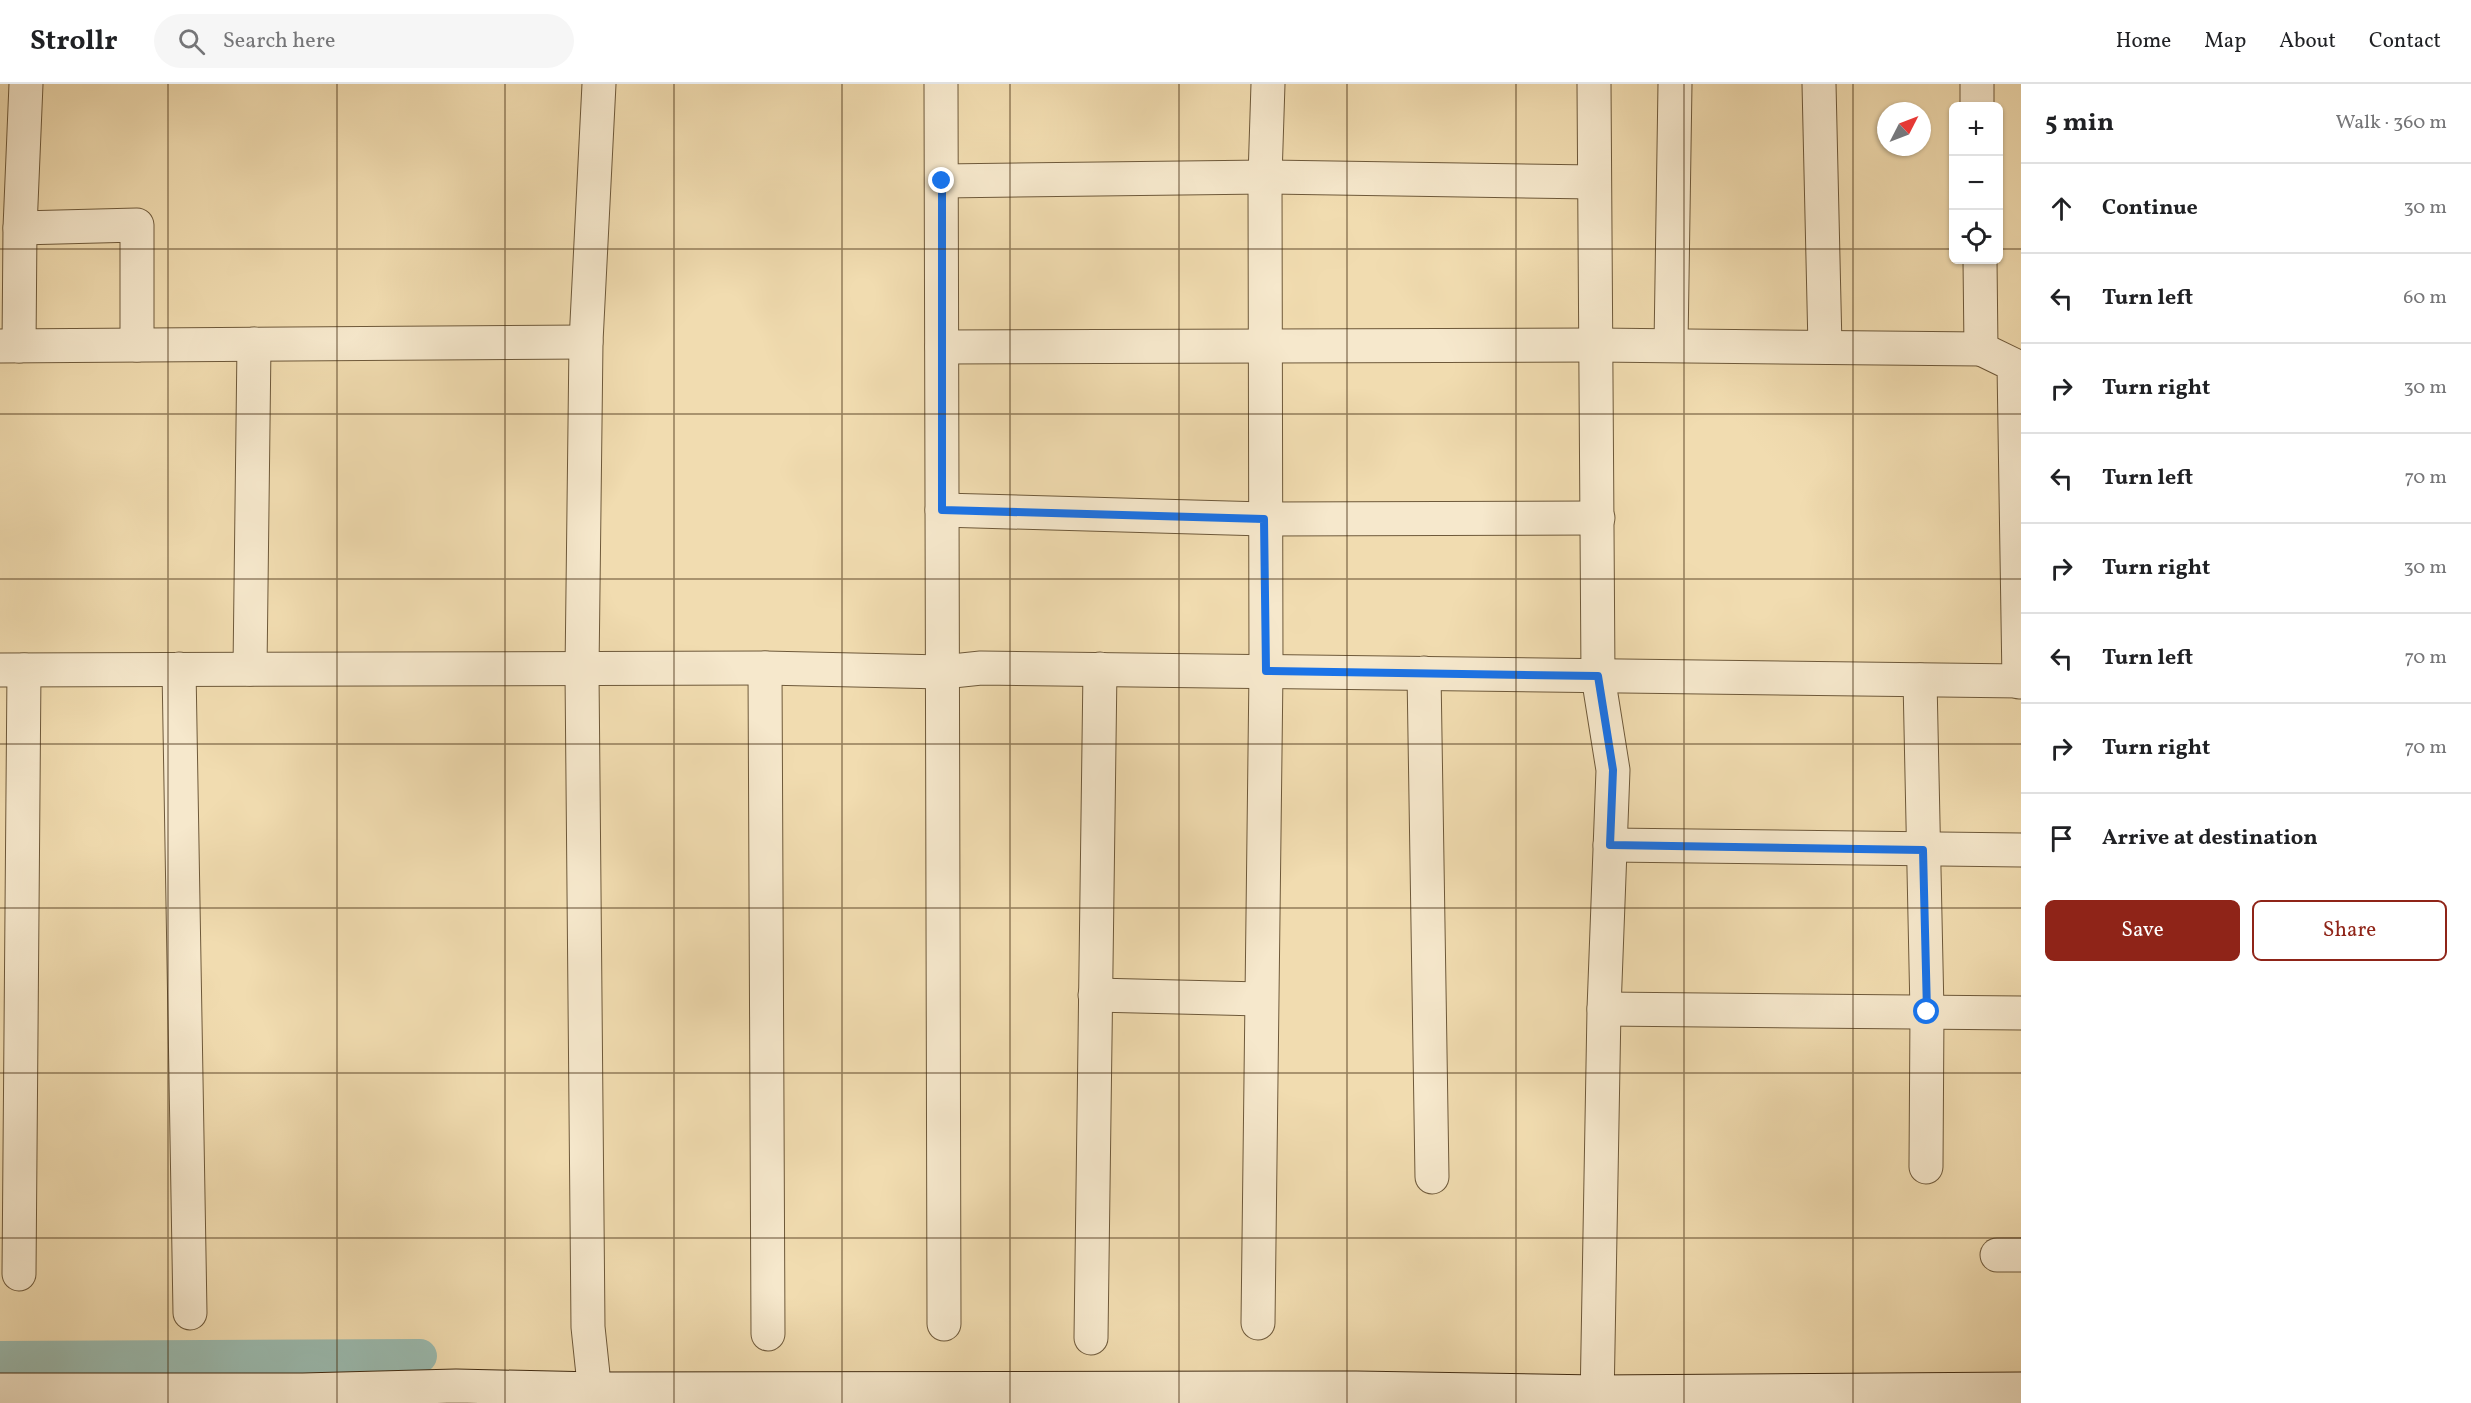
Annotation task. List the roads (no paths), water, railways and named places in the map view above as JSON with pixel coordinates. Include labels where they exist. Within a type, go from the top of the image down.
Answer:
[{"type":"street","points":[[26,84],[20,228],[10,346],[586,342]]},
{"type":"street","points":[[596,1396],[588,1327],[582,669],[586,342],[598,84]]},
{"type":"street","points":[[941,84],[944,1324]]},
{"type":"street","points":[[1258,1323],[1266,671],[1265,177],[1268,84]]},
{"type":"street","points":[[1594,84],[1598,676],[1613,770],[1604,1009],[1597,1398]]},
{"type":"street","points":[[1671,345],[1675,84]]},
{"type":"street","points":[[1819,84],[1825,347]]},
{"type":"street","points":[[1977,84],[1977,102]]},
{"type":"street","points":[[942,181],[1265,177],[1594,182]]},
{"type":"street","points":[[20,228],[137,225],[137,345]]},
{"type":"street","points":[[1980,264],[1981,349]]},
{"type":"street","points":[[250,669],[254,344]]},
{"type":"street","points":[[18,1274],[12,670],[765,668],[943,672],[981,668],[2020,681],[2014,365],[1981,349],[1671,345],[942,347]]},
{"type":"street","points":[[942,510],[1264,519],[1598,518]]},
{"type":"street","points":[[765,668],[768,1334]]},
{"type":"street","points":[[179,669],[190,1313]]},
{"type":"street","points":[[1091,1338],[1100,669]]},
{"type":"street","points":[[1424,673],[1432,1177]]},
{"type":"street","points":[[1920,680],[1927,1012],[1926,1167]]},
{"type":"street","points":[[1610,845],[2021,850]]},
{"type":"street","points":[[1095,995],[1262,999]]},
{"type":"street","points":[[1604,1009],[2021,1013]]},
{"type":"street","points":[[0,1390],[38,1396],[303,1397],[456,1386],[596,1396],[1355,1395],[1597,1398],[1935,1397],[2021,1389]]},
{"type":"waterway","points":[[0,1358],[420,1356]]}]
